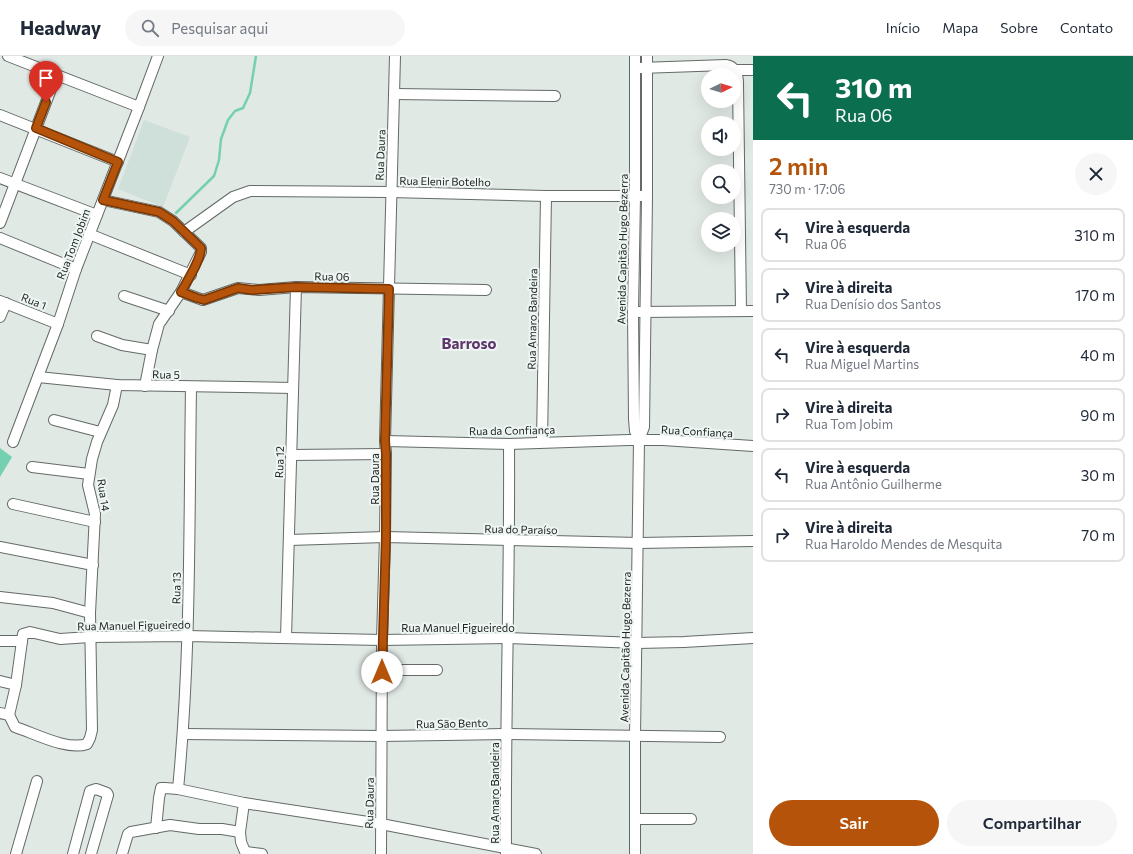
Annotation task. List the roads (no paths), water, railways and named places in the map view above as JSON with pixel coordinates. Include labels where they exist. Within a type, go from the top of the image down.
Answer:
[{"type":"street","points":[[8,56],[56,76],[139,107]]},
{"type":"street","name":"Rua Tom Jobim","points":[[13,442],[58,324],[89,234],[158,56]]},
{"type":"street","name":"Rua Daura","points":[[381,854],[382,640],[386,537],[385,441],[390,192],[395,56]]},
{"type":"street","name":"Avenida Capitão Hugo Bezerra","points":[[635,56],[633,312],[634,419],[635,431],[639,440]]},
{"type":"street","name":"Avenida Capitão Hugo Bezerra","points":[[635,854],[639,440],[644,426],[646,312],[646,56]]},
{"type":"street","points":[[635,68],[731,67],[753,70]]},
{"type":"street","points":[[731,67],[738,78],[741,311]]},
{"type":"street","points":[[0,223],[56,76]]},
{"type":"street","points":[[394,94],[555,96]]},
{"type":"street","points":[[0,115],[36,128],[118,162]]},
{"type":"street","points":[[0,178],[97,215]]},
{"type":"street","name":"Rua Elenir Botelho","points":[[184,232],[233,196],[250,191],[390,192],[546,196],[647,196]]},
{"type":"street","name":"Rua Amaro Bandeira","points":[[542,442],[546,196]]},
{"type":"street","points":[[103,200],[159,212],[173,221],[201,248],[201,252],[191,275],[169,311],[159,324],[152,350],[146,386]]},
{"type":"street","points":[[89,234],[191,275]]},
{"type":"street","points":[[0,238],[76,269]]},
{"type":"street","name":"Rua 06","points":[[181,292],[204,300],[238,288],[266,290],[296,287],[486,290]]},
{"type":"street","name":"Rua 12","points":[[286,638],[296,287]]},
{"type":"street","points":[[124,296],[169,311]]},
{"type":"street","points":[[0,317],[3,302]]},
{"type":"street","name":"Rua 1","points":[[3,302],[58,324]]},
{"type":"street","points":[[633,312],[753,311]]},
{"type":"street","points":[[97,336],[122,344],[152,350]]},
{"type":"street","name":"Rua 5","points":[[38,377],[117,385],[293,388]]},
{"type":"street","name":"Rua 14","points":[[5,714],[15,727],[67,744],[79,746],[87,744],[90,738],[92,730],[90,613],[95,514],[88,485],[92,459],[100,432],[113,405],[117,385]]},
{"type":"street","name":"Rua 13","points":[[173,789],[183,734],[187,636],[191,387]]},
{"type":"street","points":[[54,420],[100,432]]},
{"type":"street","name":"Rua da Confiança","points":[[385,441],[509,444],[639,440]]},
{"type":"street","name":"Rua Confiança","points":[[639,440],[663,440],[753,446]]},
{"type":"street","name":"Rua Amaro Bandeira","points":[[506,851],[506,734],[510,540],[509,444]]},
{"type":"street","points":[[291,455],[386,454]]},
{"type":"street","points":[[32,467],[89,474]]},
{"type":"street","points":[[13,504],[95,522]]},
{"type":"street","name":"Rua do Paraíso","points":[[289,540],[386,537],[639,543],[753,541]]},
{"type":"street","points":[[0,548],[92,565]]},
{"type":"street","points":[[0,597],[53,603],[90,613]]},
{"type":"street","name":"Rua Manuel Figueiredo","points":[[22,641],[23,634],[30,632],[53,638],[67,639],[90,637],[187,636],[382,640],[508,638],[637,643],[753,638]]},
{"type":"street","points":[[0,641],[22,641],[16,685],[5,714]]},
{"type":"street","points":[[382,672],[403,670],[437,670]]},
{"type":"street","points":[[0,681],[16,685]]},
{"type":"street","name":"Rua São Bento","points":[[183,734],[382,736],[506,734],[720,737]]},
{"type":"street","points":[[16,854],[37,781]]},
{"type":"street","points":[[156,828],[159,798],[162,788],[244,804],[381,824],[506,851],[536,854]]},
{"type":"street","points":[[73,854],[90,791],[96,789],[107,793],[108,795],[91,854]]},
{"type":"street","points":[[244,804],[240,832],[242,846],[246,853],[262,854]]},
{"type":"street","points":[[635,819],[691,819]]},
{"type":"street","points":[[122,854],[128,834],[137,831],[170,825],[240,832]]},
{"type":"waterway","points":[[176,213],[214,176],[219,160],[221,139],[228,120],[235,111],[243,108],[250,93],[256,56]]},
{"type":"district","name":"Barroso","points":[[469,343]]}]
